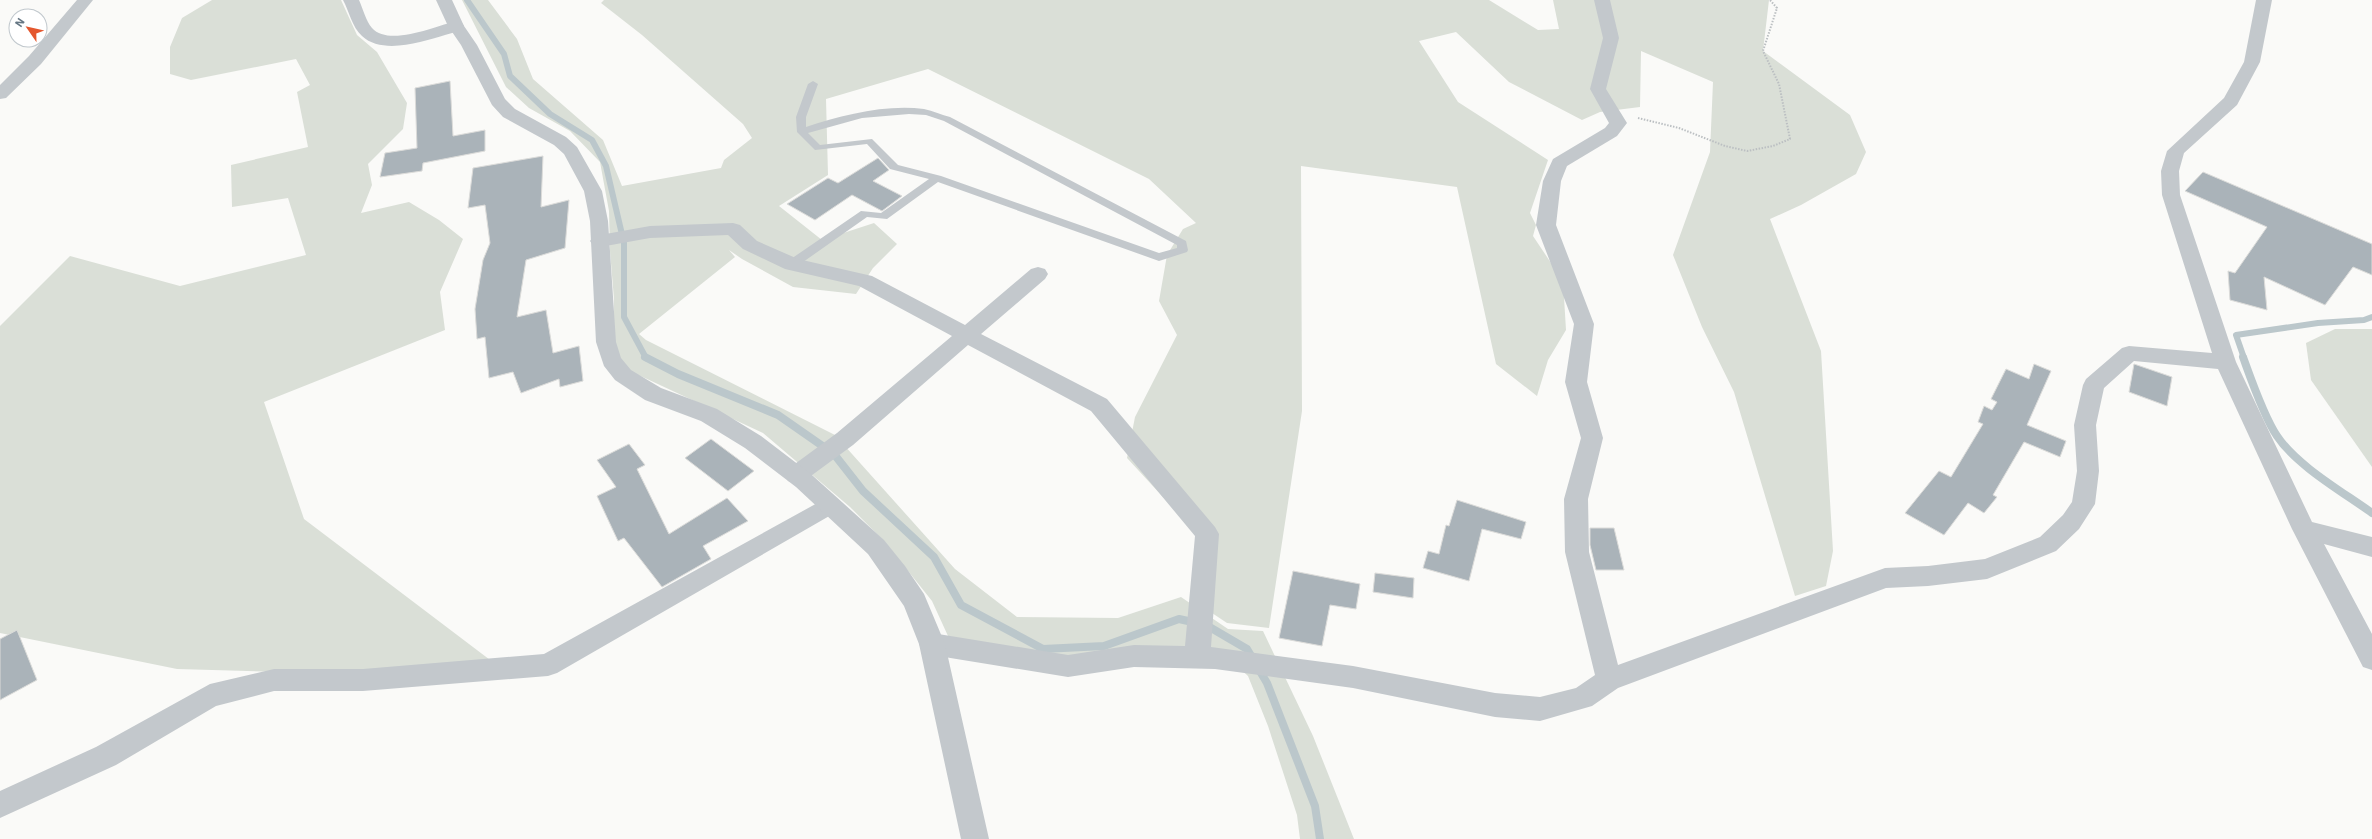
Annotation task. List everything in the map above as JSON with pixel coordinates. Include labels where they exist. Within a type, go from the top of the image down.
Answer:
[{"type":"street","points":[[0,94],[35,60],[85,0]]},
{"type":"street","points":[[351,0],[368,33],[376,37],[399,40],[421,38],[456,26]]},
{"type":"street","points":[[444,0],[456,26],[469,45],[498,101],[509,113],[524,123],[560,141],[571,151],[593,190],[599,221],[606,342],[611,361],[628,378],[653,394],[709,415],[753,442],[796,475],[876,547],[896,573],[915,602],[932,644],[975,839]]},
{"type":"street","points":[[1602,0],[1611,38],[1598,89],[1618,123],[1611,132],[1559,164],[1552,181],[1546,225],[1584,324],[1576,382],[1592,438],[1576,499],[1577,552],[1609,680]]},
{"type":"street","points":[[2264,0],[2252,62],[2231,101],[2176,151],[2170,171],[2171,195],[2225,362],[2304,529],[2372,659]]},
{"type":"street","points":[[600,241],[650,232],[733,229],[750,245],[792,264],[865,281],[1099,405],[1207,534],[1197,658]]},
{"type":"street","points":[[796,475],[845,439],[1038,274]]},
{"type":"street","points":[[932,644],[1068,666],[1134,656],[1214,658],[1353,677],[1495,705],[1540,709],[1583,698],[1609,680],[1885,578],[1928,576],[1987,569],[2048,544],[2071,522],[2083,504],[2088,471],[2085,425],[2094,385],[2129,353],[2225,362]]},
{"type":"street","points":[[0,805],[106,756],[210,696],[274,680],[363,680],[548,665],[830,505]]},
{"type":"street","points":[[2304,529],[2372,547]]},
{"type":"lane","points":[[802,132],[823,124],[900,110],[925,112],[947,119],[1182,243],[1183,250],[1159,257],[938,178],[894,167],[869,141],[818,148],[802,132],[801,117],[813,84]]},
{"type":"lane","points":[[792,264],[865,213],[883,217],[938,178]]},
{"type":"path","points":[[1618,123],[1634,117],[1686,130],[1728,148],[1755,151],[1774,146],[1790,139],[1790,131],[1779,84],[1763,51],[1777,8],[1770,0]]},
{"type":"shaded area","points":[[212,0],[341,0],[357,35],[377,52],[407,103],[403,129],[368,164],[372,185],[361,213],[409,202],[439,220],[463,239],[440,292],[445,330],[264,402],[304,519],[502,669],[419,676],[177,669],[0,633],[0,326],[70,256],[180,286],[306,255],[288,198],[232,207],[231,165],[308,147],[297,92],[310,85],[296,59],[191,80],[170,74],[170,47],[182,18]]},
{"type":"shaded area","points":[[462,0],[488,0],[517,39],[533,79],[603,140],[622,186],[721,168],[724,160],[752,138],[743,124],[642,35],[601,3],[604,0],[1489,0],[1538,30],[1559,29],[1553,0],[1769,0],[1763,51],[1850,115],[1866,152],[1856,174],[1801,205],[1770,219],[1821,351],[1833,551],[1826,586],[1795,596],[1734,392],[1702,327],[1673,255],[1710,152],[1713,82],[1641,51],[1640,107],[1600,112],[1582,120],[1509,82],[1456,32],[1419,41],[1458,102],[1548,160],[1530,213],[1536,225],[1533,236],[1563,281],[1566,330],[1548,360],[1537,396],[1496,364],[1457,187],[1301,166],[1302,411],[1269,628],[1227,623],[1194,601],[1199,536],[1127,458],[1135,417],[1177,335],[1159,301],[1167,255],[1183,229],[1196,223],[1149,179],[928,69],[826,99],[828,175],[779,206],[822,240],[874,223],[897,244],[873,268],[856,294],[793,287],[742,259],[729,250],[735,257],[639,334],[646,340],[835,435],[955,569],[1017,617],[1118,618],[1181,597],[1228,629],[1263,631],[1313,736],[1354,839],[1300,839],[1297,815],[1268,726],[1248,676],[1223,653],[1064,660],[948,636],[932,601],[885,542],[850,507],[763,433],[632,372],[618,358],[614,338],[614,299],[610,251],[609,211],[600,162],[570,131],[529,108],[506,87]]},
{"type":"shaded area","points":[[2335,329],[2372,329],[2372,467],[2311,380],[2306,343]]},
{"type":"building","points":[[450,81],[453,136],[485,130],[485,151],[423,163],[422,171],[380,177],[385,153],[417,148],[415,88]]},
{"type":"building","points":[[543,156],[541,207],[569,200],[565,248],[526,260],[517,317],[546,310],[553,353],[579,346],[583,381],[560,387],[559,379],[521,393],[513,372],[489,378],[485,337],[477,339],[475,309],[483,260],[490,243],[485,205],[468,208],[473,168]]},
{"type":"building","points":[[878,158],[889,170],[873,181],[902,196],[882,211],[852,195],[815,220],[787,204],[828,178],[838,183]]},
{"type":"building","points":[[2203,172],[2372,244],[2372,275],[2353,267],[2325,305],[2264,277],[2267,310],[2230,300],[2228,271],[2235,273],[2267,227],[2185,191]]},
{"type":"building","points":[[2034,364],[2051,371],[2027,425],[2066,441],[2060,457],[2024,442],[1993,495],[1997,497],[1984,513],[1968,503],[1944,535],[1905,513],[1939,471],[1951,477],[1983,424],[1978,422],[1984,406],[1992,410],[1997,402],[1991,399],[2006,369],[2029,379]]},
{"type":"building","points":[[2134,364],[2172,377],[2167,406],[2129,392]]},
{"type":"building","points":[[711,439],[754,471],[728,491],[685,458]]},
{"type":"building","points":[[629,444],[645,465],[637,469],[669,534],[727,498],[748,521],[703,546],[711,559],[662,587],[624,538],[618,541],[597,496],[616,487],[597,460]]},
{"type":"building","points":[[1457,500],[1526,522],[1521,539],[1482,529],[1469,581],[1423,568],[1428,551],[1439,554],[1446,525],[1449,526]]},
{"type":"building","points":[[1590,528],[1614,528],[1624,570],[1596,570],[1590,545]]},
{"type":"building","points":[[1293,571],[1360,584],[1356,609],[1330,605],[1322,646],[1279,638]]},
{"type":"building","points":[[1375,573],[1414,578],[1413,598],[1373,592]]},
{"type":"building","points":[[17,630],[37,680],[0,700],[0,639]]},
{"type":"waterway","points":[[467,0],[504,54],[510,76],[550,114],[592,140],[606,166],[624,243],[624,317],[646,357]]},
{"type":"waterway","points":[[2244,358],[2236,335],[2318,323],[2364,320],[2372,317]]},
{"type":"waterway","points":[[646,357],[678,374],[778,415],[834,454],[863,491],[934,557],[961,605],[1043,649],[1104,646],[1179,619],[1206,625],[1247,649],[1253,659]]},
{"type":"waterway","points":[[2243,357],[2267,419],[2277,436],[2286,447],[2308,468],[2372,513]]},
{"type":"waterway","points":[[1258,668],[1267,683],[1315,806],[1320,839]]}]
